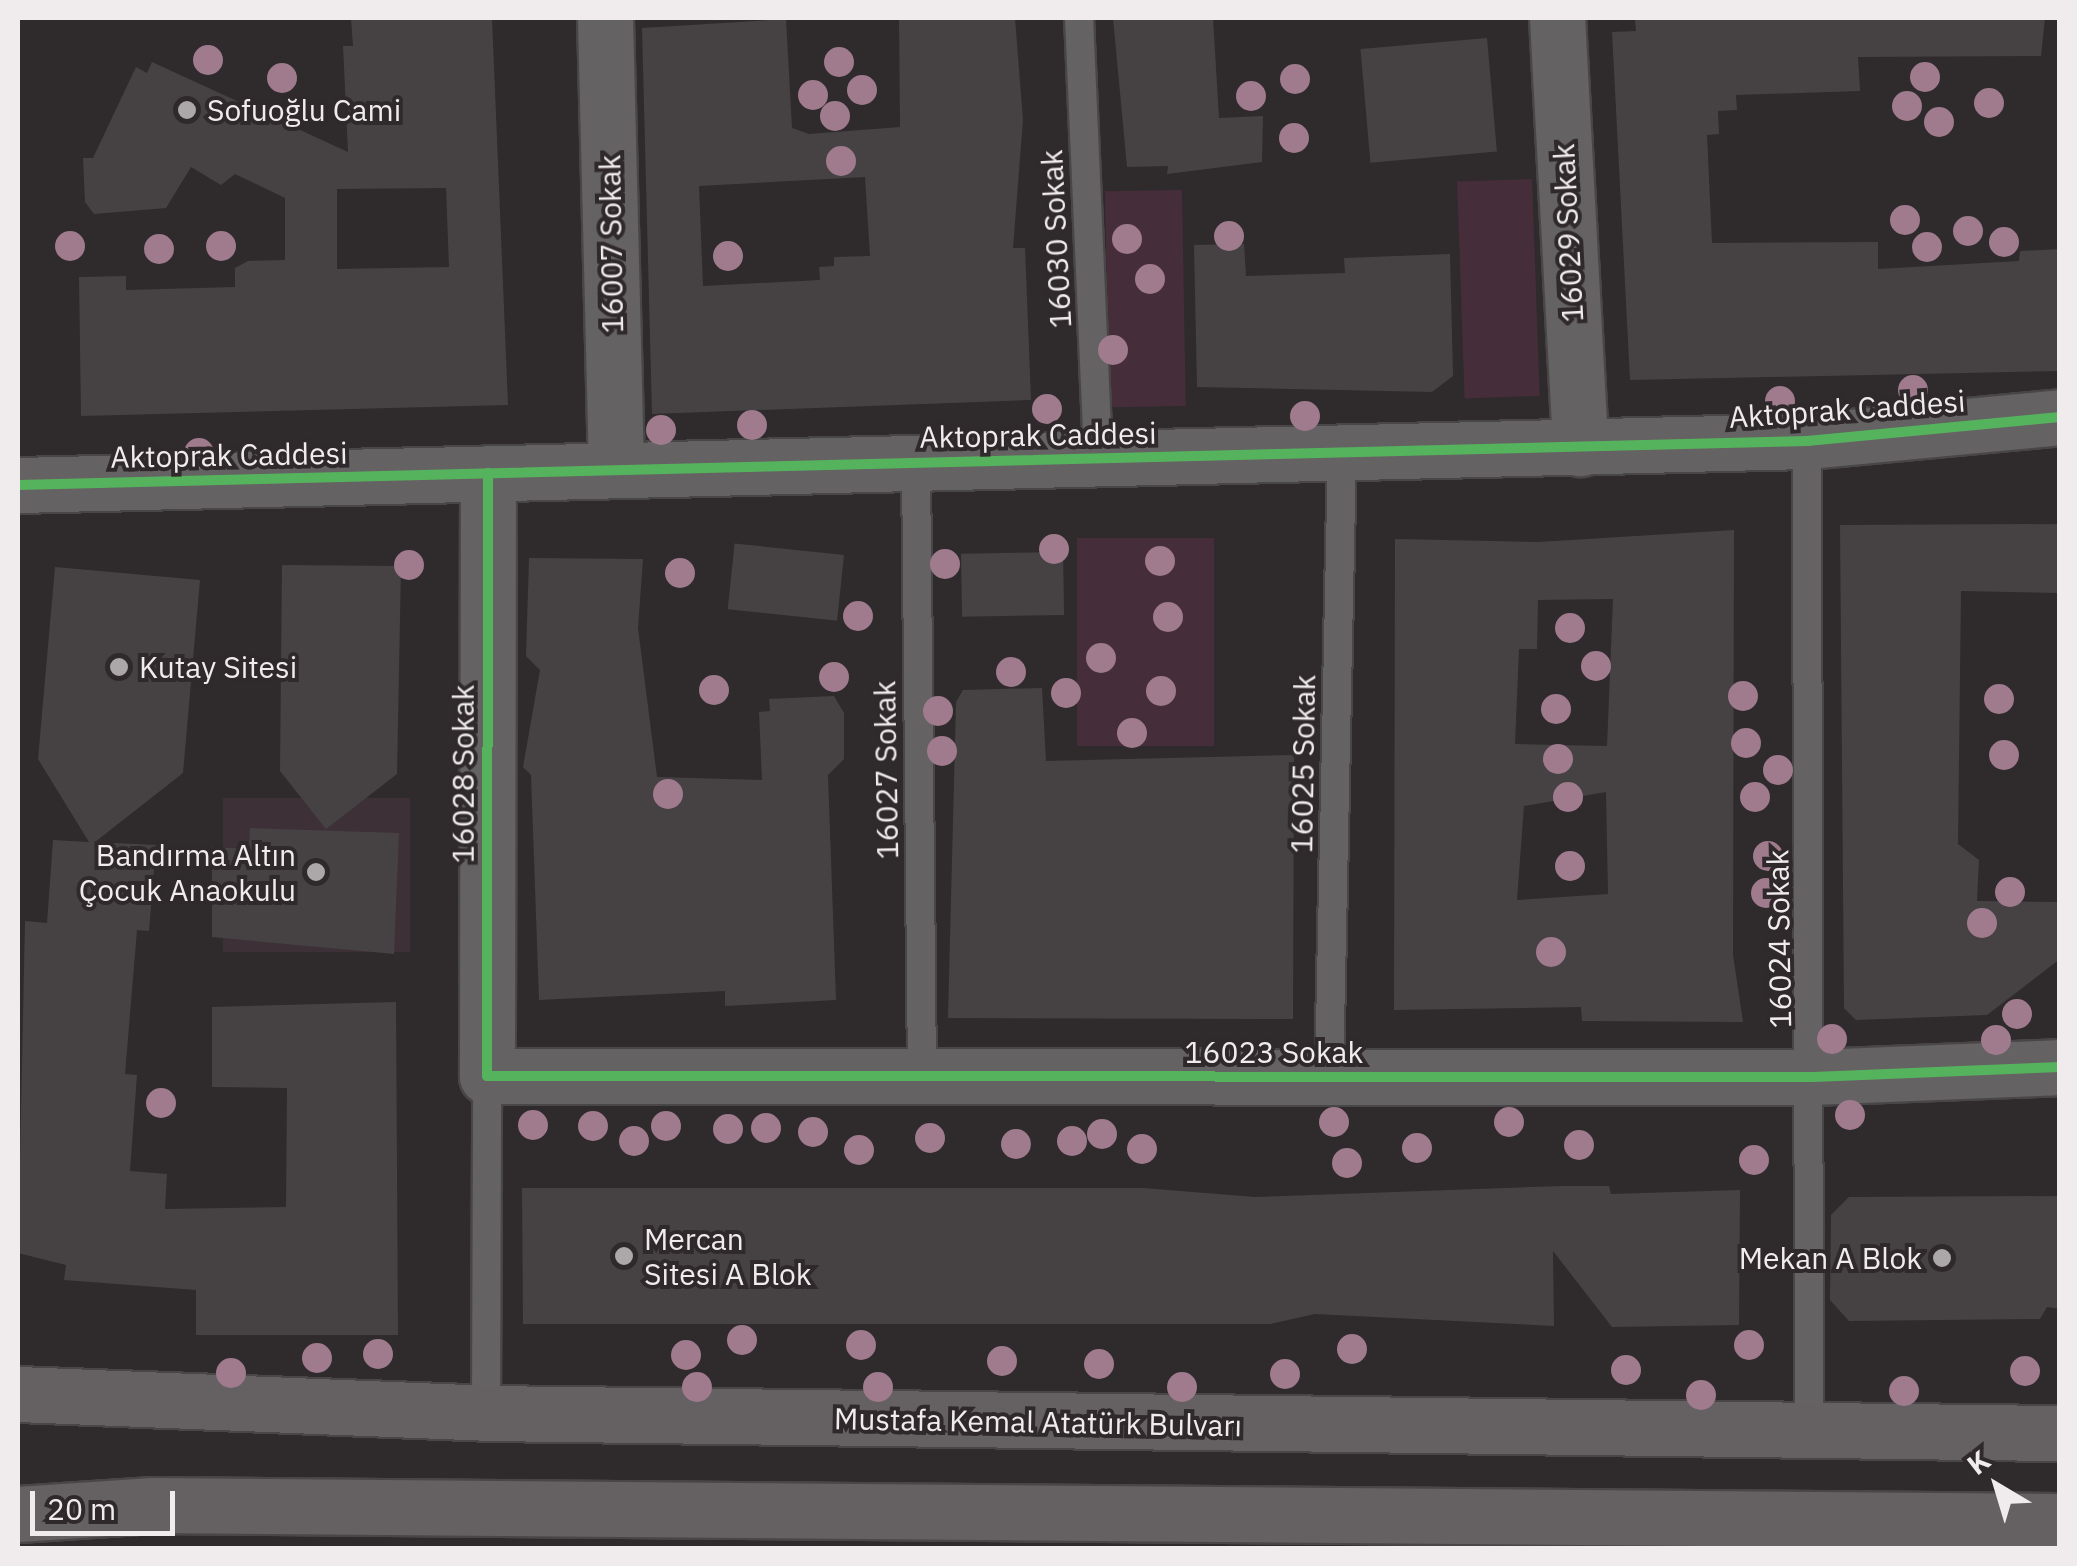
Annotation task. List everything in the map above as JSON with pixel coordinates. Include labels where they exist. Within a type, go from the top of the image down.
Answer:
[{"type":"main road","name":"Mustafa Kemal Atatürk Bulvarı","points":[[18,1394],[486,1413],[1808,1436],[2060,1434]]},
{"type":"main road","points":[[18,1514],[153,1505],[2060,1520]]},
{"type":"street","name":"16007 Sokak","points":[[605,18],[616,470]]},
{"type":"street","name":"16029 Sokak","points":[[1557,18],[1580,448]]},
{"type":"street","name":"Aktoprak Caddesi","points":[[18,485],[1807,441],[2060,418]]},
{"type":"street","name":"16028 Sokak","points":[[487,1076],[488,473]]},
{"type":"street","name":"16023 Sokak","points":[[487,1076],[1813,1077],[2060,1067]]},
{"type":"lane","name":"16030 Sokak","points":[[1079,18],[1098,458]]},
{"type":"lane","name":"16024 Sokak","points":[[1807,441],[1813,1077],[1808,1436]]},
{"type":"lane","name":"16025 Sokak","points":[[1328,1076],[1342,452]]},
{"type":"lane","name":"16027 Sokak","points":[[916,463],[922,1076]]},
{"type":"lane","name":"16028 Sokak","points":[[486,1413],[487,1076]]},
{"type":"shaded area","points":[[1532,179],[1540,396],[1465,398],[1457,182]]},
{"type":"shaded area","points":[[1182,190],[1186,406],[1109,407],[1105,191]]},
{"type":"shaded area","points":[[1077,538],[1214,538],[1214,746],[1077,746]]},
{"type":"shaded area","name":"Bandırma Altın Çocuk Anaokulu","points":[[223,798],[410,798],[410,952],[223,952]]},
{"type":"building","points":[[351,18],[492,18],[508,405],[81,416],[79,277],[126,276],[126,290],[235,287],[235,268],[248,261],[285,260],[285,198],[235,174],[221,185],[191,167],[166,208],[94,214],[85,202],[83,158],[93,158],[136,67],[147,73],[152,62],[348,152],[343,46],[353,46]],"holes":[[[446,188],[449,267],[337,269],[337,189]]]},
{"type":"building","points":[[899,18],[1015,18],[1023,120],[1013,248],[1025,248],[1031,400],[652,414],[642,28],[786,19],[792,128],[809,134],[900,127]],"holes":[[[865,177],[870,256],[834,257],[834,266],[819,267],[820,280],[703,286],[699,186]]]},
{"type":"building","points":[[1113,18],[1213,18],[1219,118],[1263,116],[1262,162],[1167,174],[1168,166],[1127,167]]},
{"type":"building","points":[[1635,18],[2045,18],[2041,56],[1858,57],[1860,91],[1736,95],[1737,110],[1718,111],[1719,134],[1707,135],[1712,243],[1878,242],[1878,269],[2019,261],[2020,251],[2060,249],[2060,371],[1630,380],[1612,32],[1636,31]]},
{"type":"building","points":[[1487,38],[1497,152],[1370,163],[1360,49]]},
{"type":"building","points":[[1244,244],[1246,276],[1345,273],[1344,258],[1450,254],[1453,376],[1432,392],[1197,387],[1194,245]]},
{"type":"building","points":[[2060,524],[2060,593],[1961,591],[1958,844],[1979,860],[1977,901],[2060,902],[2060,959],[1987,1015],[1856,1020],[1844,1008],[1840,525]]},
{"type":"building","points":[[1734,530],[1733,955],[1743,1022],[1582,1021],[1581,1007],[1394,1010],[1395,539],[1538,542]],"holes":[[[1613,599],[1607,746],[1515,744],[1519,649],[1537,649],[1538,600]],[[1606,792],[1608,894],[1517,900],[1524,806]]]},
{"type":"building","points":[[735,544],[844,555],[837,621],[728,609]]},
{"type":"building","points":[[1063,552],[1064,615],[962,617],[961,554]]},
{"type":"building","points":[[529,558],[643,559],[638,628],[657,777],[762,780],[759,712],[770,711],[769,699],[834,696],[844,713],[844,759],[828,775],[836,1000],[725,1006],[725,991],[539,1000],[531,775],[523,767],[540,670],[526,656]]},
{"type":"building","name":"Kutay Sitesi","points":[[282,565],[401,566],[397,774],[326,829],[280,771]]},
{"type":"building","points":[[55,567],[200,580],[183,773],[95,842],[156,845],[149,931],[137,930],[125,1074],[137,1075],[130,1171],[167,1174],[165,1209],[286,1207],[287,1088],[212,1087],[212,1007],[396,1002],[398,1335],[196,1335],[196,1290],[64,1280],[66,1265],[18,1253],[25,921],[47,923],[53,840],[89,842],[38,759]]},
{"type":"building","points":[[1042,688],[1046,761],[1294,755],[1293,1019],[948,1018],[956,702],[963,690]]},
{"type":"building","name":"Bandırma Altın Çocuk Anaokulu","points":[[250,828],[399,833],[394,954],[212,937],[212,847],[249,849]]},
{"type":"building","points":[[1609,1186],[1611,1194],[1740,1190],[1739,1325],[1612,1327],[1553,1251],[1554,1326],[1315,1314],[1270,1324],[523,1324],[522,1188],[1143,1188],[1255,1197]]},
{"type":"building","name":"Mekan A Blok","points":[[2060,1196],[2060,1309],[2047,1307],[2040,1319],[1849,1321],[1830,1300],[1831,1215],[1849,1197]]},
{"type":"cycle path","points":[[18,485],[1807,441],[2060,417]]},
{"type":"cycle path","points":[[488,473],[487,1076],[1813,1077],[2060,1067]]},
{"type":"place","name":"Sofuoğlu Cami","points":[[187,110]]},
{"type":"place","name":"Kutay Sitesi","points":[[119,667]]},
{"type":"place","name":"Bandırma Altın Çocuk Anaokulu","points":[[316,872]]},
{"type":"place","name":"Mercan Sitesi A Blok","points":[[624,1256]]},
{"type":"place","name":"Mekan A Blok","points":[[1942,1258]]}]
